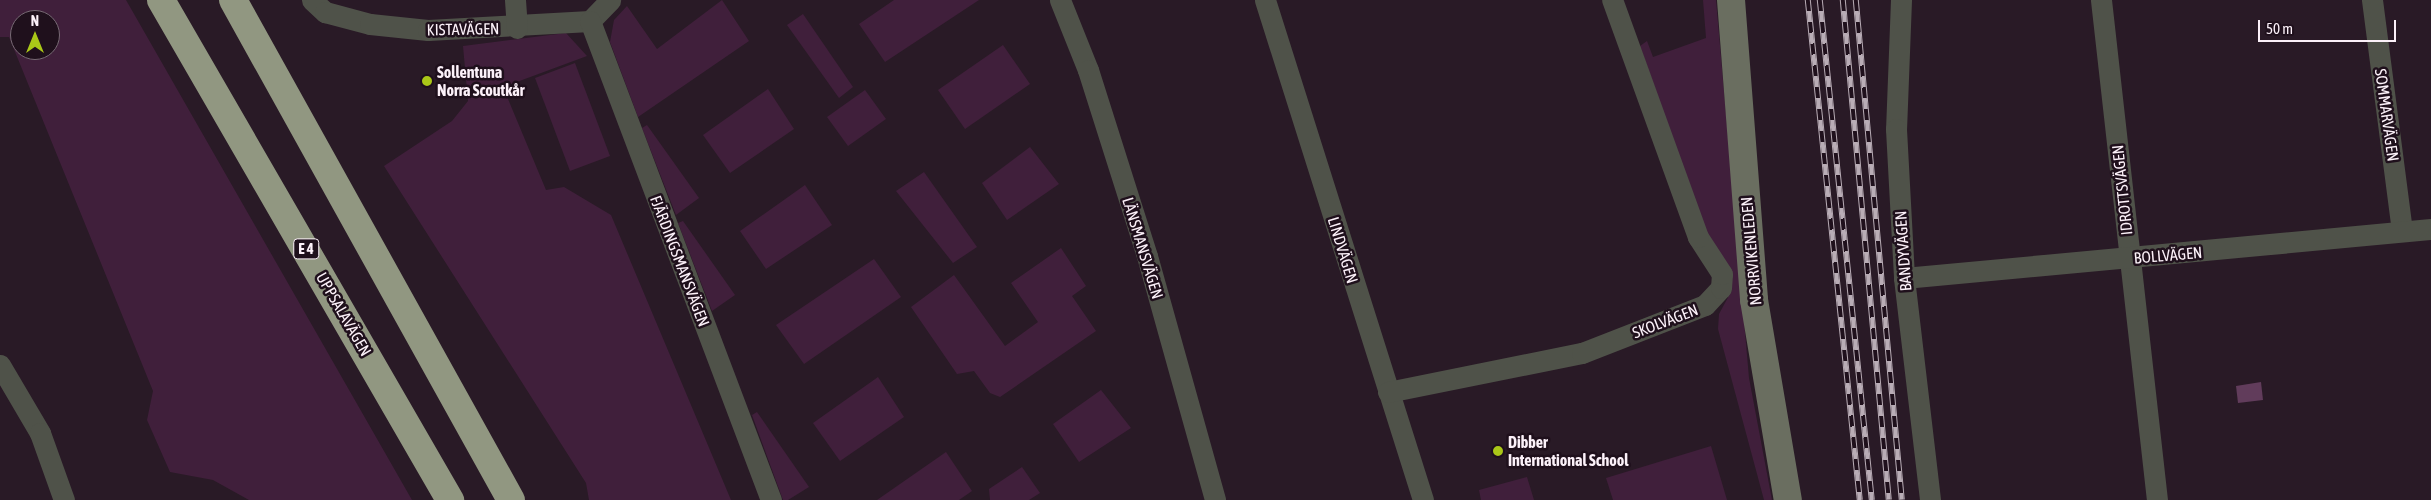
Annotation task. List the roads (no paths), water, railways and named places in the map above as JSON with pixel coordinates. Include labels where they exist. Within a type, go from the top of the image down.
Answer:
[{"type":"highway","name":"UPPSALAVÄGEN","points":[[161,0],[450,500]]},
{"type":"highway","points":[[233,0],[511,500]]},
{"type":"main road","name":"NORRVIKENLEDEN","points":[[1731,0],[1754,300],[1788,500]]},
{"type":"street","name":"KISTAVÄGEN","points":[[312,0],[325,12],[370,24],[428,30],[517,28],[590,21]]},
{"type":"street","points":[[515,0],[517,28]]},
{"type":"street","points":[[590,21],[610,0]]},
{"type":"street","name":"LÄNSMANSVÄGEN","points":[[1060,0],[1088,70],[1147,256],[1215,500]]},
{"type":"street","name":"LINDVÄGEN","points":[[1265,0],[1423,500]]},
{"type":"street","name":"SKOLVÄGEN","points":[[1388,392],[1582,353],[1705,306],[1721,288],[1722,274],[1698,237],[1612,0]]},
{"type":"street","name":"BANDYVÄGEN","points":[[1901,0],[1896,128],[1904,278],[1930,500]]},
{"type":"street","name":"IDROTTSVÄGEN","points":[[2101,0],[2157,500]]},
{"type":"street","name":"SOMMARVÄGEN","points":[[2372,0],[2402,230]]},
{"type":"street","name":"FJÄRDINGSMANSVÄGEN","points":[[590,21],[771,500]]},
{"type":"street","name":"BOLLVÄGEN","points":[[1904,278],[2130,259],[2402,230],[2431,230]]},
{"type":"street","points":[[0,365],[40,433],[64,500]]},
{"type":"railway","points":[[1808,0],[1860,500]]},
{"type":"railway","points":[[1820,0],[1872,500]]},
{"type":"railway","points":[[1843,0],[1889,500]]},
{"type":"railway","points":[[1856,0],[1902,500]]},
{"type":"place","name":"Sollentuna Norra Scoutkår","points":[[427,81]]},
{"type":"place","name":"Dibber International School","points":[[1498,451]]}]
